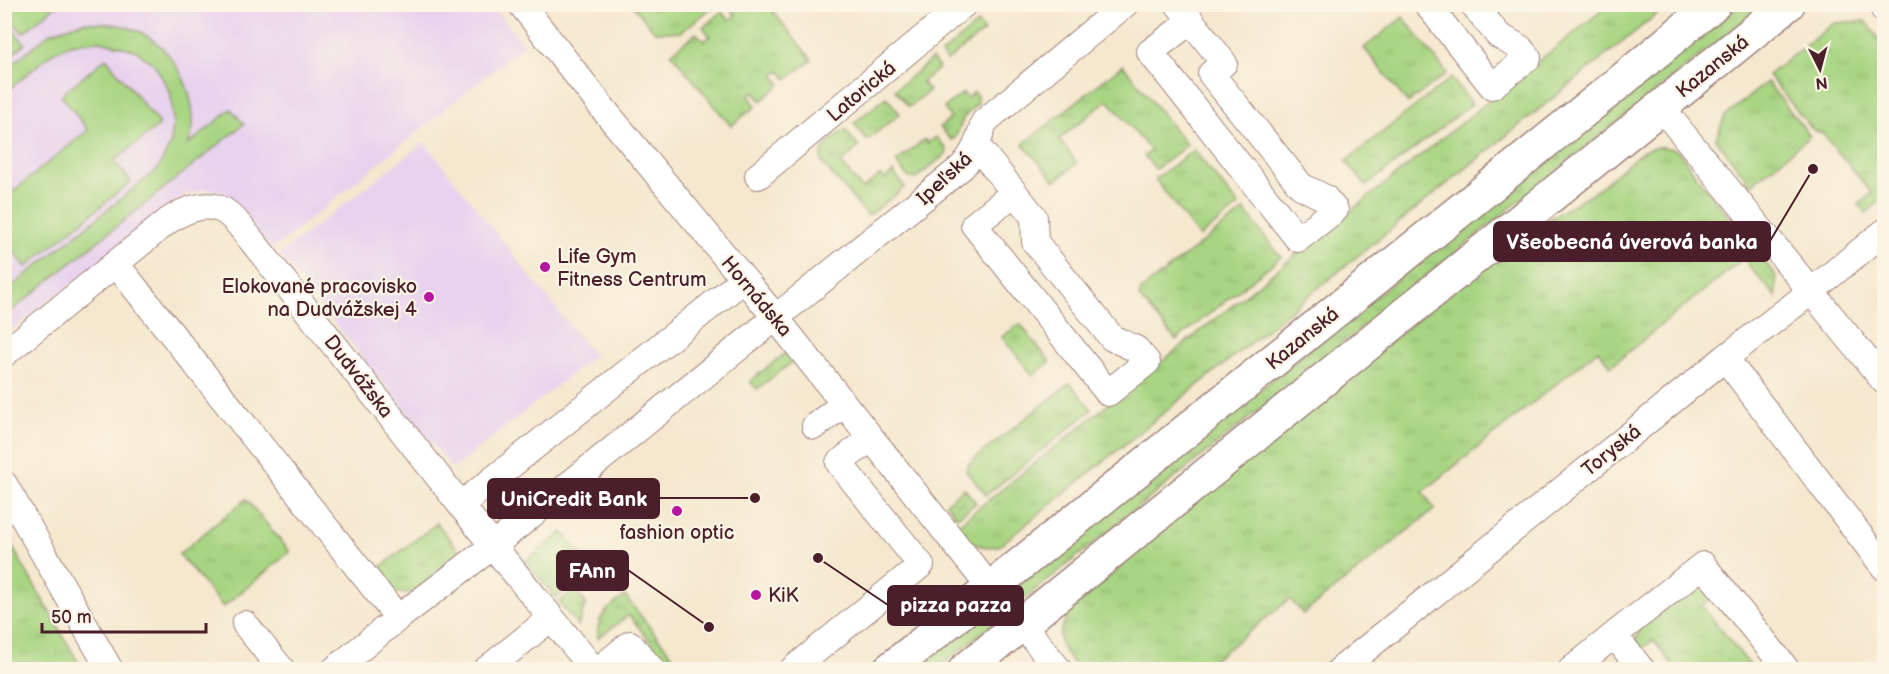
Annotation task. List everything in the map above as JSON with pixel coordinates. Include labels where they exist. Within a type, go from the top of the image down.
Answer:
[{"type":"main road","name":"Kazanská","points":[[889,669],[991,589],[1688,16],[1714,4]]},
{"type":"main road","name":"Kazanská","points":[[965,669],[1788,4]]},
{"type":"street","name":"Hornádska","points":[[521,4],[605,111],[776,318],[991,589]]},
{"type":"street","name":"Latorická","points":[[758,176],[964,4]]},
{"type":"street","name":"Ipeľská","points":[[334,669],[494,546],[962,167],[977,146],[984,122],[1125,4]]},
{"type":"street","points":[[1426,4],[1492,86],[1528,58],[1520,48],[1498,35],[1473,4]]},
{"type":"street","points":[[1881,4],[1884,9]]},
{"type":"street","points":[[1185,13],[1224,63],[1211,74],[1301,186],[1325,198],[1335,210],[1298,239],[1150,52],[1185,13]]},
{"type":"street","points":[[1661,107],[1884,381]]},
{"type":"street","points":[[977,146],[1034,217],[1035,242],[1112,338],[1136,349],[1147,362],[1108,393],[974,225],[1014,193]]},
{"type":"street","name":"Dudvážska","points":[[4,354],[182,212],[197,207],[211,207],[227,212],[551,618],[596,669]]},
{"type":"street","name":"Toryská","points":[[1340,669],[1884,232]]},
{"type":"street","points":[[116,264],[398,618]]},
{"type":"street","points":[[461,505],[743,280]]},
{"type":"street","points":[[1725,358],[1884,567]]},
{"type":"street","points":[[815,426],[844,404]]},
{"type":"street","points":[[792,669],[921,566],[839,464],[871,438]]},
{"type":"street","points":[[4,484],[110,669]]},
{"type":"street","points":[[1571,669],[1703,565],[1787,669]]},
{"type":"street","points":[[486,669],[551,618]]},
{"type":"street","points":[[245,624],[282,669]]},
{"type":"street","points":[[1022,624],[1059,669]]},
{"type":"street","points":[[1614,635],[1642,669]]},
{"type":"street","points":[[596,669],[630,644],[651,669]]},
{"type":"shaded area","points":[[5,5],[492,5],[524,45],[272,250],[226,193],[206,189],[185,195],[5,336]]},
{"type":"shaded area","name":"Elokované pracovisko na Dudvážskej 4","points":[[424,142],[594,356],[453,469],[279,255]]},
{"type":"green space","points":[[4,5],[57,5],[23,33],[5,12]]},
{"type":"green space","points":[[632,5],[715,5],[681,32],[655,32]]},
{"type":"green space","points":[[731,5],[768,5],[812,60],[787,79],[780,71],[774,76],[781,84],[761,101],[754,92],[749,96],[756,106],[731,126],[671,53],[696,33],[704,41],[710,36],[703,27],[722,12],[729,20],[736,15],[728,7]]},
{"type":"green space","points":[[1609,5],[1668,5],[999,546],[985,547],[974,544],[956,526]]},
{"type":"green space","points":[[1739,5],[1763,5],[937,669],[911,670]]},
{"type":"green space","points":[[1403,17],[1447,73],[1408,103],[1364,48]]},
{"type":"green space","points":[[4,19],[25,44],[5,60],[4,60]]},
{"type":"green space","points":[[1865,21],[1884,45],[1884,198],[1866,213],[1859,204],[1872,193],[1822,133],[1813,130],[1768,75],[1834,23]]},
{"type":"green space","points":[[83,22],[114,24],[133,29],[146,35],[168,55],[184,80],[189,94],[193,128],[188,145],[231,109],[244,124],[5,316],[5,292],[158,169],[171,143],[173,122],[171,94],[155,65],[135,50],[100,41],[70,44],[51,54],[5,93],[5,70],[50,33]]},
{"type":"green space","points":[[978,23],[984,31],[947,61],[941,54]]},
{"type":"green space","points":[[106,58],[160,125],[114,161],[131,182],[26,267],[5,241],[5,198],[88,130],[61,95]]},
{"type":"green space","points":[[932,59],[939,68],[922,82],[929,91],[909,107],[895,90]]},
{"type":"green space","points":[[1123,65],[1187,145],[1156,169],[1144,156],[1151,151],[1108,100],[1059,139],[1077,163],[1055,181],[1023,144]]},
{"type":"green space","points":[[1451,78],[1472,104],[1366,186],[1346,161]]},
{"type":"green space","points":[[1767,82],[1810,136],[1751,185],[1716,139],[1725,116]]},
{"type":"green space","points":[[974,92],[978,103],[964,117],[955,138],[951,140],[940,127],[951,118],[944,108],[963,93],[967,98]]},
{"type":"green space","points":[[886,97],[900,114],[867,140],[854,123]]},
{"type":"green space","points":[[845,130],[859,147],[841,163],[862,189],[881,175],[885,179],[893,172],[905,187],[871,214],[867,215],[822,163],[821,157],[825,147]]},
{"type":"green space","points":[[936,137],[947,150],[946,154],[915,179],[909,178],[896,162],[925,139],[928,143]]},
{"type":"green space","points":[[1657,147],[1674,149],[1683,157],[1776,276],[1776,297],[1743,259],[1611,366],[1598,350],[1423,492],[1435,509],[1303,614],[1290,599],[1202,669],[1078,669],[1060,642],[1061,629],[1071,611],[1164,528],[1514,240],[1597,190],[1643,151]]},
{"type":"green space","points":[[1194,150],[1239,206],[1199,237],[1155,179]]},
{"type":"green space","points":[[1244,210],[1281,257],[1176,340],[1139,297],[1141,290]]},
{"type":"green space","points":[[1020,324],[1050,362],[1033,376],[1002,337]]},
{"type":"green space","points":[[788,351],[795,360],[757,389],[750,381]]},
{"type":"green space","points":[[1070,383],[1092,410],[986,495],[966,471],[968,464]]},
{"type":"green space","points":[[964,488],[976,503],[957,517],[946,503]]},
{"type":"green space","points":[[246,499],[290,552],[223,607],[179,554]]},
{"type":"green space","points":[[437,523],[462,554],[415,591],[402,593],[392,590],[374,572]]},
{"type":"green space","points":[[563,532],[592,568],[556,598],[525,561]]},
{"type":"green space","points":[[4,534],[82,669],[11,669],[4,655]]},
{"type":"green space","points":[[1695,588],[1707,589],[1714,596],[1702,606],[1753,669],[1676,669],[1653,640],[1640,650],[1636,639],[1640,628]]},
{"type":"green space","points":[[574,590],[586,603],[578,626],[559,602]]},
{"type":"green space","points":[[625,596],[683,669],[672,669],[629,615],[598,638],[599,624],[604,613]]},
{"type":"place","name":"Všeobecná úverová banka","points":[[1813,169]]},
{"type":"place","name":"Life Gym Fitness Centrum","points":[[545,267]]},
{"type":"place","name":"Elokované pracovisko na Dudvážskej 4","points":[[429,297]]},
{"type":"place","name":"UniCredit Bank","points":[[755,498]]},
{"type":"place","name":"fashion optic","points":[[677,511]]},
{"type":"place","name":"pizza pazza","points":[[818,558]]},
{"type":"place","name":"KiK","points":[[756,595]]},
{"type":"place","name":"FAnn","points":[[709,627]]}]
